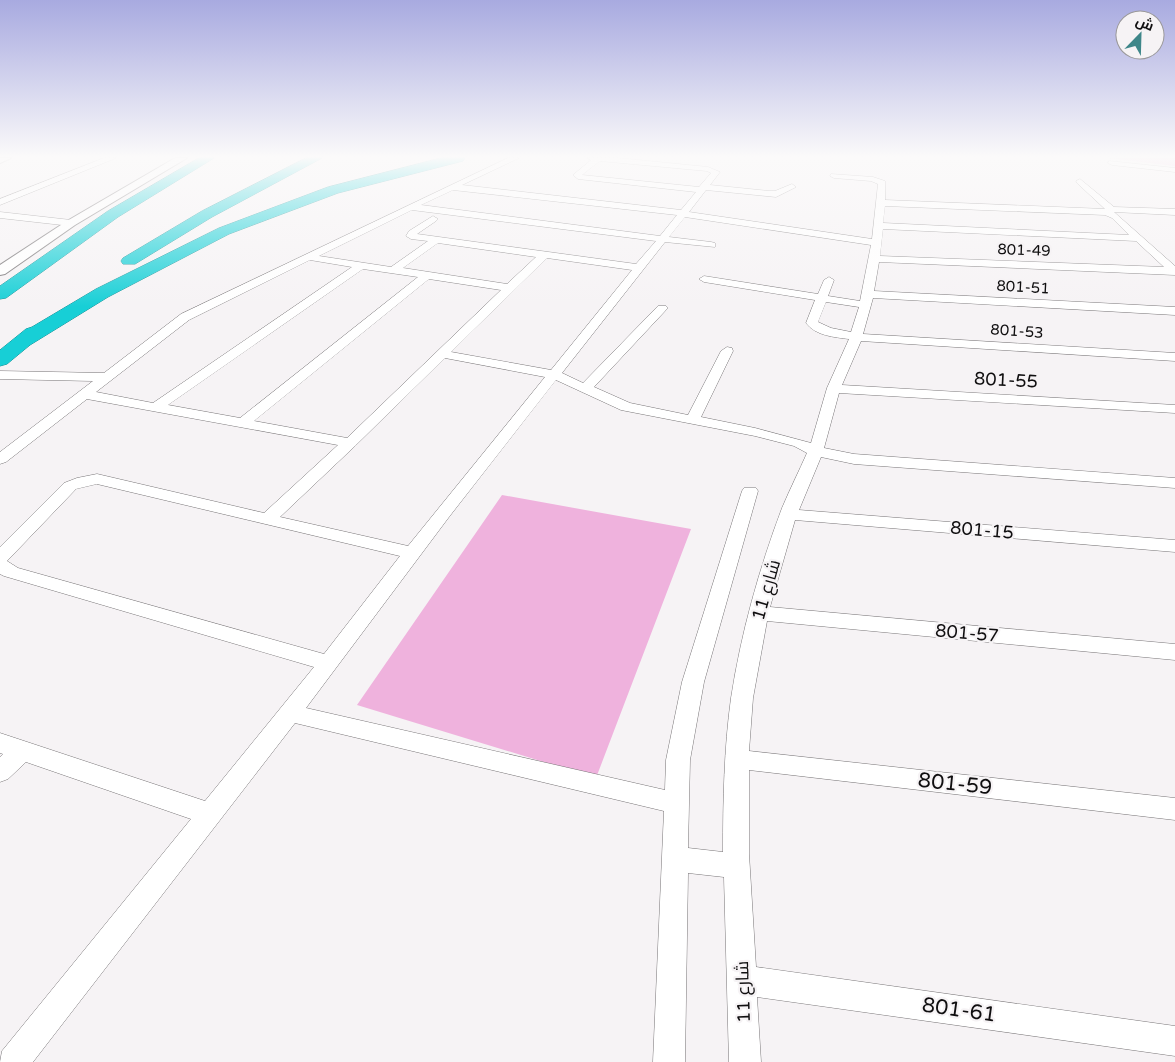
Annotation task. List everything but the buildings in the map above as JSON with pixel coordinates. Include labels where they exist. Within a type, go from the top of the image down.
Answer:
[{"type":"highway","points":[[0,294],[121,208]]},
{"type":"highway","points":[[0,360],[62,308],[134,258],[219,208]]},
{"type":"highway","points":[[20,343],[110,288],[224,231],[286,208]]},
{"type":"street","points":[[2,268],[71,223],[100,208]]},
{"type":"street","points":[[0,458],[185,317],[409,208]]},
{"type":"street","points":[[424,208],[711,245]]},
{"type":"street","points":[[635,208],[734,220],[838,239],[876,243],[1139,238]]},
{"type":"street","points":[[13,1062],[290,713],[552,374],[688,208]]},
{"type":"street","name":"شارع 11","points":[[745,1062],[737,866],[736,759],[745,679],[759,613],[788,514],[816,451],[834,389],[857,337],[867,299],[880,208]]},
{"type":"street","points":[[1011,208],[1175,212]]},
{"type":"street","points":[[1106,208],[1175,271]]},
{"type":"street","points":[[1154,211],[1174,224]]},
{"type":"street","points":[[0,215],[71,223]]},
{"type":"street","points":[[433,219],[410,235],[639,268]]},
{"type":"street","points":[[392,271],[436,240]]},
{"type":"street","name":"801-49","points":[[876,243],[1175,271]]},
{"type":"street","points":[[268,519],[350,443],[544,254]]},
{"type":"street","points":[[1156,254],[1175,255]]},
{"type":"street","points":[[308,257],[510,288]]},
{"type":"street","points":[[156,407],[360,266]]},
{"type":"street","points":[[243,424],[426,276]]},
{"type":"street","name":"801-51","points":[[704,279],[822,298],[1175,311]]},
{"type":"street","points":[[822,298],[829,280]]},
{"type":"street","name":"801-53","points":[[822,298],[812,323],[815,327],[857,337],[1175,357]]},
{"type":"street","points":[[586,388],[662,308]]},
{"type":"street","points":[[692,420],[727,351]]},
{"type":"street","points":[[442,354],[552,374],[626,407],[756,432],[799,443],[816,451],[854,459],[1175,483]]},
{"type":"street","points":[[0,376],[104,377]]},
{"type":"street","name":"801-55","points":[[834,389],[1175,409]]},
{"type":"street","points":[[83,394],[350,443]]},
{"type":"street","points":[[0,558],[70,486],[91,479],[412,553]]},
{"type":"street","points":[[669,1062],[678,760],[693,682],[750,490]]},
{"type":"street","name":"801-15","points":[[788,514],[1175,546]]},
{"type":"street","points":[[0,565],[11,572],[328,663]]},
{"type":"street","name":"801-57","points":[[759,613],[1175,652]]},
{"type":"street","points":[[290,713],[676,803]]},
{"type":"street","points":[[0,743],[209,814]]},
{"type":"street","points":[[0,772],[22,750]]},
{"type":"street","name":"801-59","points":[[736,759],[1175,809]]},
{"type":"street","points":[[674,859],[737,866]]},
{"type":"street","name":"801-61","points":[[743,980],[1175,1041]]},
{"type":"shaded area","points":[[502,495],[691,529],[596,778],[357,705]]}]
